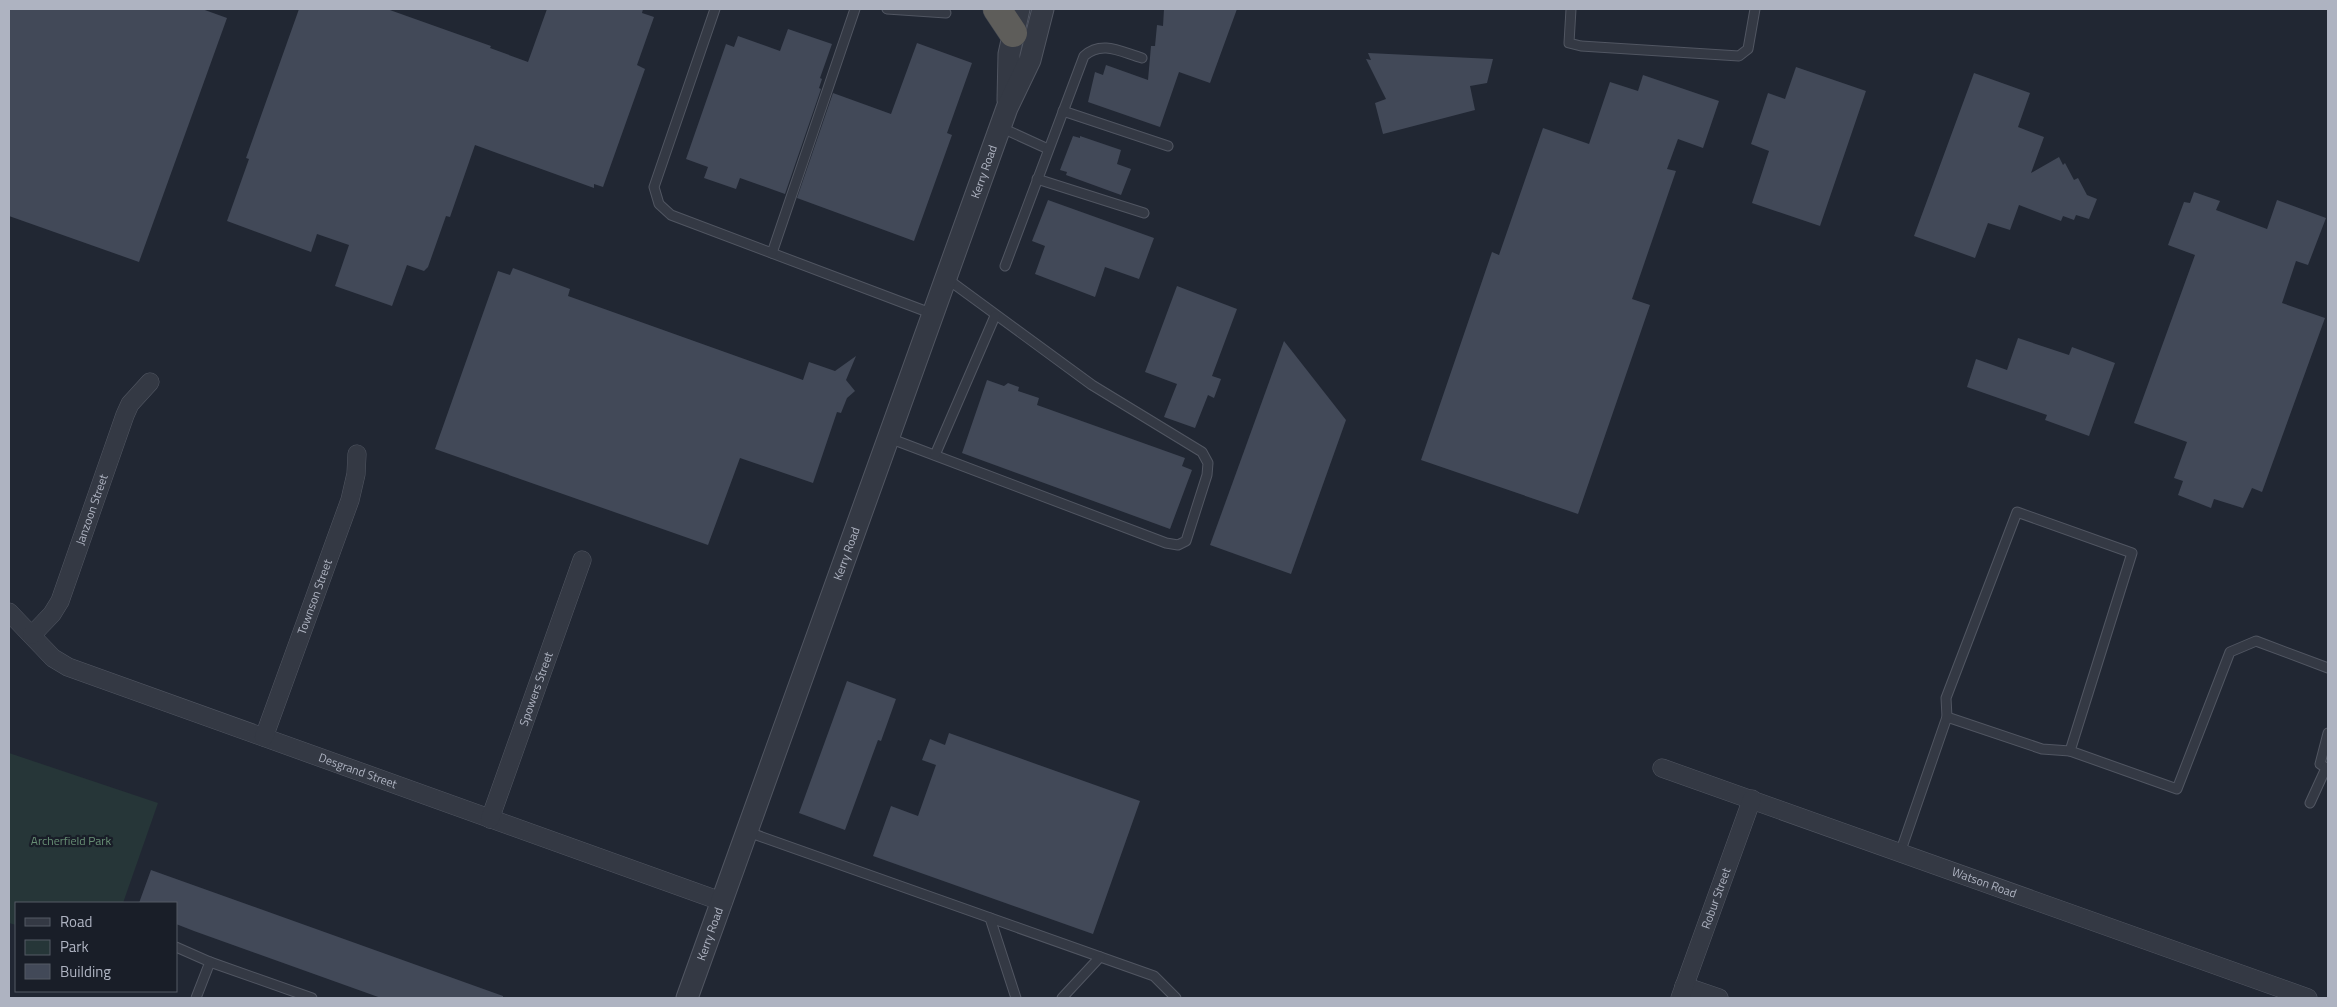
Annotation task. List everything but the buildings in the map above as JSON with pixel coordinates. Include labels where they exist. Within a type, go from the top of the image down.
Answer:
[{"type":"highway","points":[[997,9],[1016,21]]},
{"type":"street","name":"Kerry Road","points":[[687,998],[946,278],[1005,118],[1030,60],[1043,9]]},
{"type":"street","name":"Kerry Road","points":[[1005,118],[1010,54],[1016,21]]},
{"type":"street","name":"Janzoon Street","points":[[32,635],[57,608],[125,415],[130,404],[150,382]]},
{"type":"street","name":"Townson Street","points":[[264,737],[350,500],[356,474],[357,454]]},
{"type":"street","name":"Spowers Street","points":[[490,818],[582,560]]},
{"type":"street","name":"Desgrand Street","points":[[9,612],[56,660],[68,667],[723,902]]},
{"type":"street","name":"Watson Road","points":[[1662,768],[2308,998]]},
{"type":"street","name":"Robur Street","points":[[1682,992],[1752,799]]},
{"type":"street","points":[[1682,992],[1719,998]]},
{"type":"lane","points":[[715,9],[654,187],[659,204],[671,216],[933,314]]},
{"type":"lane","points":[[772,253],[855,9]]},
{"type":"lane","points":[[887,9],[946,13]]},
{"type":"lane","points":[[1571,9],[1569,43],[1581,46],[1739,56],[1748,49],[1755,9]]},
{"type":"lane","points":[[1005,266],[1084,56],[1092,49],[1102,47],[1142,58]]},
{"type":"lane","points":[[1062,111],[1168,146]]},
{"type":"lane","points":[[1005,118],[1048,149]]},
{"type":"lane","points":[[1037,179],[1144,213]]},
{"type":"lane","points":[[889,438],[1166,543],[1178,545],[1186,541],[1207,475],[1208,463],[1202,452],[1092,385],[946,278]]},
{"type":"lane","points":[[935,455],[996,316]]},
{"type":"lane","points":[[1900,853],[1947,717],[1946,698],[2016,512],[2132,552],[2070,751]]},
{"type":"lane","points":[[1947,717],[2042,749],[2070,751],[2177,790],[2230,652],[2256,642],[2328,668]]},
{"type":"lane","points":[[2310,803],[2327,768],[2320,764],[2328,733]]},
{"type":"lane","points":[[748,832],[1154,976],[1176,998]]},
{"type":"lane","points":[[990,918],[1016,998]]},
{"type":"lane","points":[[178,948],[210,962],[312,998]]},
{"type":"lane","points":[[1062,998],[1100,957]]},
{"type":"lane","points":[[196,998],[210,962]]},
{"type":"green space","name":"Archerfield Park","points":[[9,753],[158,803],[123,902],[15,902],[15,925],[9,923]]}]
